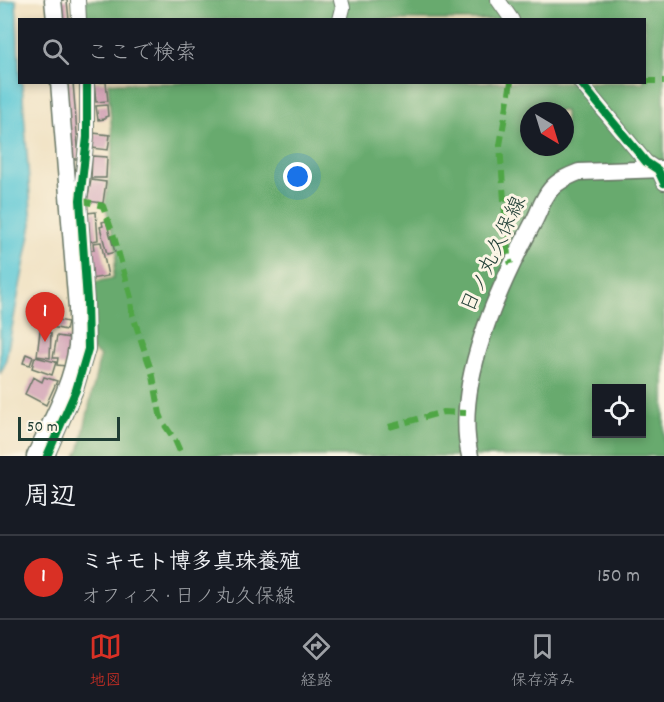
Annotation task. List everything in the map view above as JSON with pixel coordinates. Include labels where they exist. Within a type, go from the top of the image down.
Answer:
[{"type":"main road","points":[[53,0],[55,18]]},
{"type":"main road","points":[[35,456],[64,392],[77,344],[74,199],[59,84]]},
{"type":"main road","name":"日ノ丸久保線","points":[[470,456],[465,429],[466,404],[483,334],[511,264],[550,189],[568,176],[579,172],[662,174]]},
{"type":"street","points":[[78,0],[80,18]]},
{"type":"street","points":[[340,18],[343,8],[341,0]]},
{"type":"street","points":[[498,0],[511,18]]},
{"type":"street","points":[[47,456],[76,390],[88,349],[87,302],[74,199],[87,137],[87,84]]},
{"type":"street","points":[[582,84],[646,162],[662,174]]},
{"type":"green space","points":[[84,0],[664,0],[664,456],[76,456],[80,448],[100,356],[92,350],[90,283],[113,278],[117,252],[105,205],[113,148],[108,84],[646,84],[646,18],[86,18]]},
{"type":"water","points":[[16,0],[18,84],[22,84],[32,224],[5,364],[0,374],[0,2]]},
{"type":"building","points":[[59,0],[67,0],[69,18],[60,18]]},
{"type":"building","points":[[66,84],[73,84],[79,159],[71,159]]},
{"type":"building","points":[[94,84],[106,84],[108,101],[96,102]]},
{"type":"building","points":[[107,105],[108,116],[98,120],[96,106]]},
{"type":"building","points":[[93,133],[110,135],[108,150],[92,148]]},
{"type":"building","points":[[92,156],[107,157],[106,178],[91,178]]},
{"type":"building","points":[[91,180],[106,182],[103,203],[87,201]]},
{"type":"building","points":[[96,212],[98,240],[87,242],[87,213]]},
{"type":"building","points":[[106,221],[115,252],[107,254],[100,227],[103,226],[102,222]]},
{"type":"building","points":[[101,242],[108,276],[91,279],[88,260],[91,259],[90,250],[94,250],[93,243]]},
{"type":"building","points":[[44,317],[68,322],[66,330],[42,325]]},
{"type":"building","points":[[40,331],[51,333],[50,358],[37,356]]},
{"type":"building","points":[[57,336],[70,338],[66,366],[57,365],[58,358],[53,358]]},
{"type":"building","points":[[26,354],[33,357],[30,365],[23,363]]},
{"type":"building","points":[[35,357],[56,362],[52,375],[32,368]]},
{"type":"building","points":[[33,377],[42,382],[44,377],[57,381],[46,405],[25,394]]},
{"type":"marked path","points":[[646,81],[664,81]]},
{"type":"marked path","points":[[511,84],[500,145],[508,256],[511,264]]},
{"type":"marked path","points":[[80,200],[103,206],[131,298],[132,313],[153,376],[160,414],[182,456]]},
{"type":"marked path","points":[[389,427],[443,412],[466,413]]},
{"type":"cycle path","points":[[47,456],[76,390],[88,349],[80,200],[87,137],[87,84]]},
{"type":"cycle path","points":[[582,84],[646,162],[658,170],[664,183]]},
{"type":"place","name":"ミキモト博多真珠養殖","points":[[45,342]]}]
